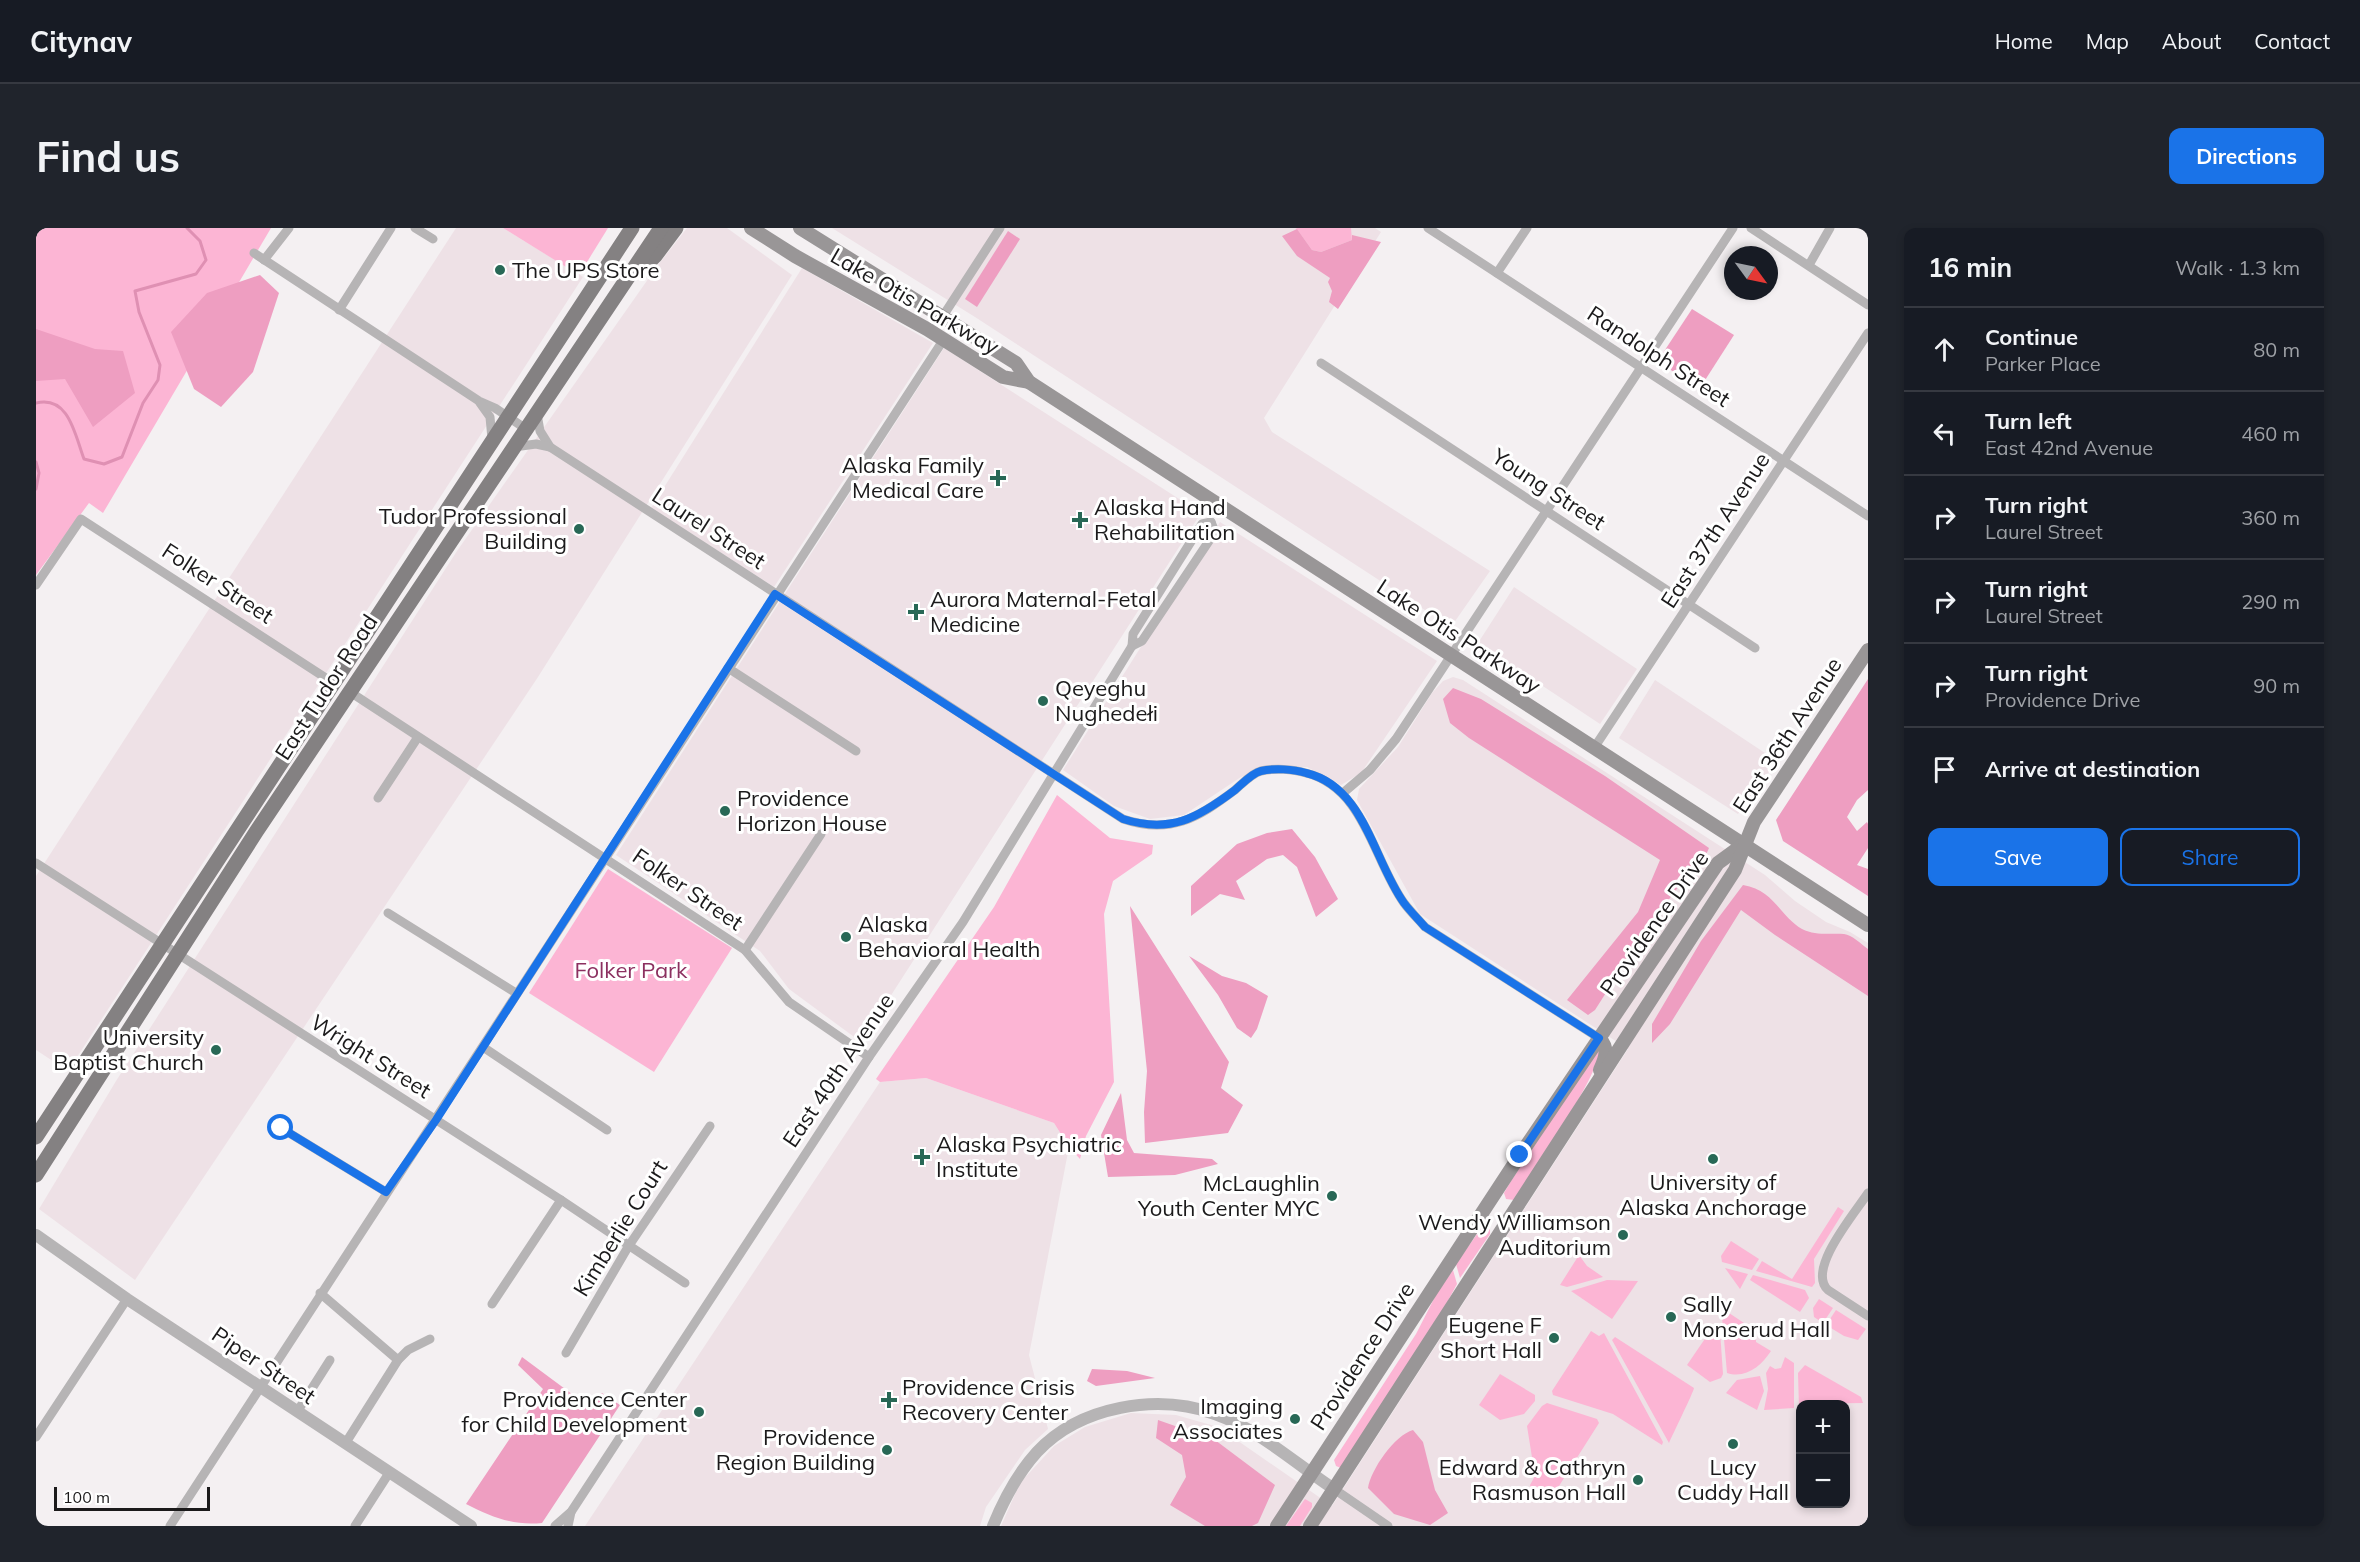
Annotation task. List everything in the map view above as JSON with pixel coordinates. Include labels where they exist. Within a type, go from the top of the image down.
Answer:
[{"type":"main road","name":"East Tudor Road","points":[[36,1137],[332,682],[632,228]]},
{"type":"main road","name":"East Tudor Road","points":[[36,1174],[319,738],[661,228]]},
{"type":"main road","points":[[623,286],[652,260],[676,228]]},
{"type":"main road","name":"Lake Otis Parkway","points":[[752,228],[799,258],[944,339],[1006,379],[1029,382]]},
{"type":"main road","name":"Lake Otis Parkway","points":[[800,228],[1016,363],[1029,382],[1868,925]]},
{"type":"main road","points":[[881,302],[905,307],[929,320],[943,316]]},
{"type":"main road","points":[[944,339],[965,341],[996,359],[1016,363]]},
{"type":"main road","points":[[350,692],[348,676],[361,651],[359,642]]},
{"type":"main road","name":"East 36th Avenue","points":[[1744,844],[1754,822],[1868,650]]},
{"type":"main road","points":[[319,738],[316,728],[336,693],[332,682]]},
{"type":"main road","name":"Providence Drive","points":[[1277,1526],[1486,1207],[1718,863],[1744,844]]},
{"type":"main road","name":"Providence Drive","points":[[1310,1526],[1735,870],[1744,844]]},
{"type":"main road","points":[[1589,1096],[1606,1054],[1605,1045],[1599,1038]]},
{"type":"main road","points":[[1486,1207],[1509,1221]]},
{"type":"street","points":[[264,260],[289,228]]},
{"type":"street","points":[[339,310],[391,228]]},
{"type":"street","points":[[415,228],[433,239]]},
{"type":"street","points":[[943,316],[1000,228]]},
{"type":"street","name":"Randolph Street","points":[[1428,228],[1868,516]]},
{"type":"street","points":[[1497,273],[1527,228]]},
{"type":"street","points":[[1343,793],[1370,770],[1396,739],[1733,228]]},
{"type":"street","points":[[1751,228],[1868,305]]},
{"type":"street","points":[[1809,265],[1830,228]]},
{"type":"street","points":[[254,253],[479,401],[508,416],[526,429]]},
{"type":"street","name":"East 37th Avenue","points":[[1594,748],[1868,333]]},
{"type":"street","points":[[170,1526],[386,1192],[436,1120],[775,594],[944,339]]},
{"type":"street","name":"Young Street","points":[[1321,363],[1755,648]]},
{"type":"street","points":[[479,401],[490,417],[492,439]]},
{"type":"street","points":[[537,413],[540,431],[550,447]]},
{"type":"street","points":[[514,447],[536,444],[550,447]]},
{"type":"street","name":"Laurel Street","points":[[550,447],[1123,819],[1141,825],[1163,826],[1185,821],[1208,808],[1259,771],[1294,770],[1314,775],[1343,793],[1354,807],[1403,902],[1425,927],[1599,1038]]},
{"type":"street","name":"East 40th Avenue","points":[[555,1526],[571,1512],[869,1057],[963,922],[1132,646],[1133,634],[1202,524],[1211,522],[1219,507]]},
{"type":"street","name":"Folker Street","points":[[36,585],[81,519],[332,682]]},
{"type":"street","name":"East 40th Avenue","points":[[1132,646],[1142,641],[1215,532],[1211,522]]},
{"type":"street","points":[[728,668],[856,751]]},
{"type":"street","name":"Folker Street","points":[[350,692],[746,951],[789,1002],[869,1057]]},
{"type":"street","points":[[378,798],[418,737]]},
{"type":"street","points":[[746,951],[821,834]]},
{"type":"street","name":"Wright Street","points":[[36,863],[177,956],[561,1200],[685,1283]]},
{"type":"street","points":[[388,913],[516,993]]},
{"type":"street","points":[[483,1047],[607,1130]]},
{"type":"street","name":"Kimberlie Court","points":[[566,1353],[628,1247],[710,1126]]},
{"type":"street","points":[[281,1128],[386,1192]]},
{"type":"street","points":[[1868,1193],[1826,1258],[1820,1274],[1822,1285],[1868,1316]]},
{"type":"street","points":[[492,1304],[561,1200]]},
{"type":"street","name":"Piper Street","points":[[36,1235],[127,1299],[471,1526]]},
{"type":"street","points":[[320,1293],[398,1360]]},
{"type":"street","points":[[36,1437],[127,1299]]},
{"type":"street","points":[[345,1444],[398,1360],[408,1350],[430,1339]]},
{"type":"street","points":[[297,1412],[330,1360]]},
{"type":"street","points":[[993,1526],[1006,1494],[1039,1450],[1063,1432],[1092,1415],[1119,1408],[1176,1405],[1215,1414],[1241,1426],[1388,1526]]},
{"type":"street","points":[[355,1526],[389,1473]]},
{"type":"street","name":"East 40th Avenue","points":[[568,1526],[571,1512]]},
{"type":"shaded area","points":[[456,228],[503,228],[583,277],[68,1071],[36,1050],[36,876]]},
{"type":"shaded area","points":[[687,228],[727,228],[792,275],[538,677],[135,1280],[39,1209],[116,1081],[457,551],[658,265]]},
{"type":"shaded area","points":[[832,228],[1375,228],[1381,232],[1264,418],[1272,432],[1490,571],[1451,627],[975,317]]},
{"type":"shaded area","points":[[1297,229],[1312,250],[1321,252],[1352,240],[1352,235],[1381,242],[1338,309],[1329,302],[1332,291],[1328,282],[1330,278],[1297,256],[1282,236]]},
{"type":"shaded area","points":[[1008,231],[1020,239],[977,307],[965,299]]},
{"type":"shaded area","points":[[802,268],[933,343],[774,587],[651,508]]},
{"type":"shaded area","points":[[260,275],[279,293],[253,372],[221,407],[194,389],[171,332],[207,293]]},
{"type":"shaded area","points":[[1692,309],[1734,335],[1700,388],[1661,364],[1659,359]]},
{"type":"shaded area","points":[[36,329],[95,349],[123,351],[135,393],[93,427],[65,379],[36,381]]},
{"type":"shaded area","points":[[944,348],[1201,513],[861,1042],[789,989],[760,951],[616,855]]},
{"type":"shaded area","points":[[1220,522],[1437,661],[1361,773],[1341,785],[1307,767],[1273,767],[1241,777],[1184,815],[1150,819],[1114,806],[1063,770]]},
{"type":"shaded area","points":[[1514,587],[1637,669],[1600,724],[1478,643]]},
{"type":"shaded area","name":"University of Alaska Anchorage","points":[[1453,677],[1463,680],[1765,875],[1795,901],[1826,922],[1868,943],[1868,1526],[1001,1526],[1020,1483],[1054,1446],[1085,1427],[1131,1413],[1176,1415],[1218,1427],[1332,1506],[1628,1049],[1420,914],[1357,800],[1359,789],[1398,747],[1432,693],[1443,681]]},
{"type":"shaded area","points":[[1868,679],[1868,790],[1857,800],[1847,817],[1857,831],[1867,822],[1868,824],[1868,848],[1857,865],[1868,869],[1868,896],[1783,841],[1776,820]]},
{"type":"shaded area","points":[[1655,680],[1777,761],[1738,814],[1619,738]]},
{"type":"shaded area","points":[[1453,688],[1481,699],[1605,776],[1709,848],[1704,859],[1685,878],[1646,930],[1595,1010],[1588,1015],[1567,1000],[1638,912],[1660,860],[1469,738],[1450,723],[1443,699]]},
{"type":"shaded area","points":[[1292,829],[1315,857],[1338,899],[1316,917],[1297,867],[1283,855],[1267,859],[1236,881],[1245,900],[1220,894],[1191,916],[1191,886],[1237,844],[1267,833]]},
{"type":"shaded area","points":[[1743,885],[1769,897],[1802,929],[1818,933],[1844,934],[1868,949],[1868,996],[1741,910],[1670,1024],[1652,1043],[1652,1024],[1701,941]]},
{"type":"shaded area","points":[[1130,906],[1229,1062],[1221,1088],[1243,1105],[1228,1133],[1145,1143],[1144,1112],[1147,1071]]},
{"type":"shaded area","points":[[1189,956],[1222,976],[1246,983],[1268,996],[1257,1029],[1251,1038],[1237,1028],[1218,995]]},
{"type":"shaded area","points":[[926,1078],[1054,1123],[1069,1147],[1029,1355],[1048,1429],[1025,1450],[986,1507],[980,1526],[585,1526],[880,1082]]},
{"type":"shaded area","points":[[1121,1093],[1127,1140],[1134,1153],[1212,1159],[1218,1164],[1175,1175],[1108,1177],[1101,1135]]},
{"type":"shaded area","points":[[522,1357],[584,1403],[602,1393],[620,1405],[542,1523],[532,1524],[503,1520],[466,1504],[543,1389],[518,1365]]},
{"type":"shaded area","points":[[1092,1369],[1127,1371],[1155,1378],[1096,1386],[1087,1381]]},
{"type":"shaded area","points":[[1158,1420],[1215,1440],[1275,1485],[1258,1523],[1252,1526],[1205,1526],[1170,1505],[1186,1477],[1182,1455],[1156,1438]]},
{"type":"shaded area","points":[[1413,1430],[1423,1442],[1435,1490],[1448,1513],[1430,1525],[1394,1514],[1368,1488],[1385,1454],[1399,1438]]},
{"type":"green space","points":[[36,228],[271,228],[103,513],[89,503],[36,575]]},
{"type":"green space","points":[[503,228],[608,228],[579,275]]},
{"type":"green space","points":[[1296,228],[1351,228],[1352,240],[1321,252],[1312,250]]},
{"type":"green space","points":[[1057,795],[1110,838],[1153,845],[1152,854],[1113,881],[1104,914],[1114,1082],[1086,1136],[1080,1159],[1069,1147],[1054,1123],[926,1078],[880,1082],[876,1079],[994,907]]},
{"type":"green space","name":"Folker Park","points":[[608,869],[732,948],[654,1072],[529,993]]},
{"type":"green space","points":[[1599,1048],[1598,1059],[1579,1099],[1514,1200],[1506,1199],[1504,1193],[1511,1181]]},
{"type":"green space","points":[[1838,1207],[1844,1211],[1814,1259],[1815,1283],[1812,1287],[1756,1271],[1762,1261],[1792,1279]]},
{"type":"green space","points":[[1482,1227],[1490,1229],[1490,1234],[1460,1278],[1456,1264]]},
{"type":"green space","points":[[1731,1241],[1759,1259],[1752,1270],[1722,1262],[1721,1256]]},
{"type":"green space","points":[[1579,1255],[1587,1266],[1603,1277],[1567,1287],[1560,1285]]},
{"type":"green space","points":[[1725,1268],[1748,1274],[1740,1289]]},
{"type":"green space","points":[[1453,1270],[1457,1284],[1431,1332],[1341,1468],[1336,1466],[1334,1460],[1416,1334],[1438,1291]]},
{"type":"green space","points":[[1753,1275],[1805,1290],[1809,1298],[1800,1312],[1750,1280]]},
{"type":"green space","points":[[1607,1280],[1638,1281],[1612,1319],[1571,1291]]},
{"type":"green space","points":[[1819,1299],[1833,1308],[1823,1323],[1814,1317],[1813,1308]]},
{"type":"green space","points":[[1836,1310],[1866,1329],[1858,1340],[1844,1336],[1826,1325]]},
{"type":"green space","points":[[1729,1313],[1756,1331],[1756,1342],[1771,1351],[1763,1362],[1747,1373],[1727,1373],[1722,1317]]},
{"type":"green space","points":[[1713,1327],[1720,1331],[1723,1374],[1721,1378],[1710,1382],[1687,1365]]},
{"type":"green space","points":[[1591,1331],[1599,1336],[1604,1333],[1663,1442],[1662,1445],[1613,1414],[1553,1395],[1552,1391]]},
{"type":"green space","points":[[1615,1337],[1694,1388],[1669,1443],[1612,1340]]},
{"type":"green space","points":[[1785,1357],[1794,1363],[1794,1408],[1764,1410],[1768,1389],[1766,1373],[1770,1366],[1775,1369],[1781,1368]]},
{"type":"green space","points":[[1805,1365],[1861,1397],[1863,1403],[1850,1403],[1850,1400],[1799,1400],[1798,1373]]},
{"type":"green space","points":[[1500,1374],[1535,1395],[1535,1401],[1524,1414],[1500,1420],[1479,1405]]},
{"type":"green space","points":[[1760,1376],[1764,1391],[1757,1410],[1726,1393],[1737,1380]]},
{"type":"green space","points":[[1547,1403],[1597,1419],[1599,1423],[1552,1497],[1547,1499],[1531,1489],[1530,1485],[1535,1476],[1527,1426],[1542,1406]]},
{"type":"green space","points":[[1305,1499],[1312,1503],[1312,1507],[1300,1526],[1286,1526]]},
{"type":"waterway","points":[[36,403],[47,402],[63,411],[74,429],[84,459],[104,464],[122,457],[143,403],[158,380],[160,365],[139,312],[135,291],[196,274],[206,260],[200,241],[187,228]]},
{"type":"waterway","points":[[36,462],[39,473],[36,489]]},
{"type":"place","name":"The UPS Store","points":[[500,270]]},
{"type":"place","name":"Alaska Family Medical Care","points":[[998,478]]},
{"type":"place","name":"Alaska Hand Rehabilitation","points":[[1080,520]]},
{"type":"place","name":"Tudor Professional Building","points":[[579,529]]},
{"type":"place","name":"Aurora Maternal-Fetal Medicine","points":[[916,612]]},
{"type":"place","name":"Qeyeghu Nughedełi","points":[[1043,701]]},
{"type":"place","name":"Providence Horizon House","points":[[725,811]]},
{"type":"place","name":"Alaska Behavioral Health","points":[[846,937]]},
{"type":"place","name":"University Baptist Church","points":[[216,1050]]},
{"type":"place","name":"Alaska Psychiatric Institute","points":[[922,1157]]},
{"type":"place","name":"University of Alaska Anchorage","points":[[1713,1159]]},
{"type":"place","name":"McLaughlin Youth Center MYC","points":[[1332,1196]]},
{"type":"place","name":"Wendy Williamson Auditorium","points":[[1623,1235]]},
{"type":"place","name":"Sally Monserud Hall","points":[[1671,1317]]},
{"type":"place","name":"Eugene F Short Hall","points":[[1554,1338]]},
{"type":"place","name":"Providence Crisis Recovery Center","points":[[889,1400]]},
{"type":"place","name":"Providence Center for Child Development","points":[[699,1412]]},
{"type":"place","name":"Imaging Associates","points":[[1295,1419]]},
{"type":"place","name":"Lucy Cuddy Hall","points":[[1733,1444]]},
{"type":"place","name":"Providence Region Building","points":[[887,1450]]},
{"type":"place","name":"Edward & Cathryn Rasmuson Hall","points":[[1638,1480]]},
{"type":"route","points":[[281,1128],[386,1192],[436,1120],[775,594],[1123,819],[1141,825],[1163,826],[1185,821],[1208,808],[1259,771],[1294,770],[1314,775],[1343,793],[1354,807],[1403,902],[1425,927],[1599,1038],[1520,1155]]}]
